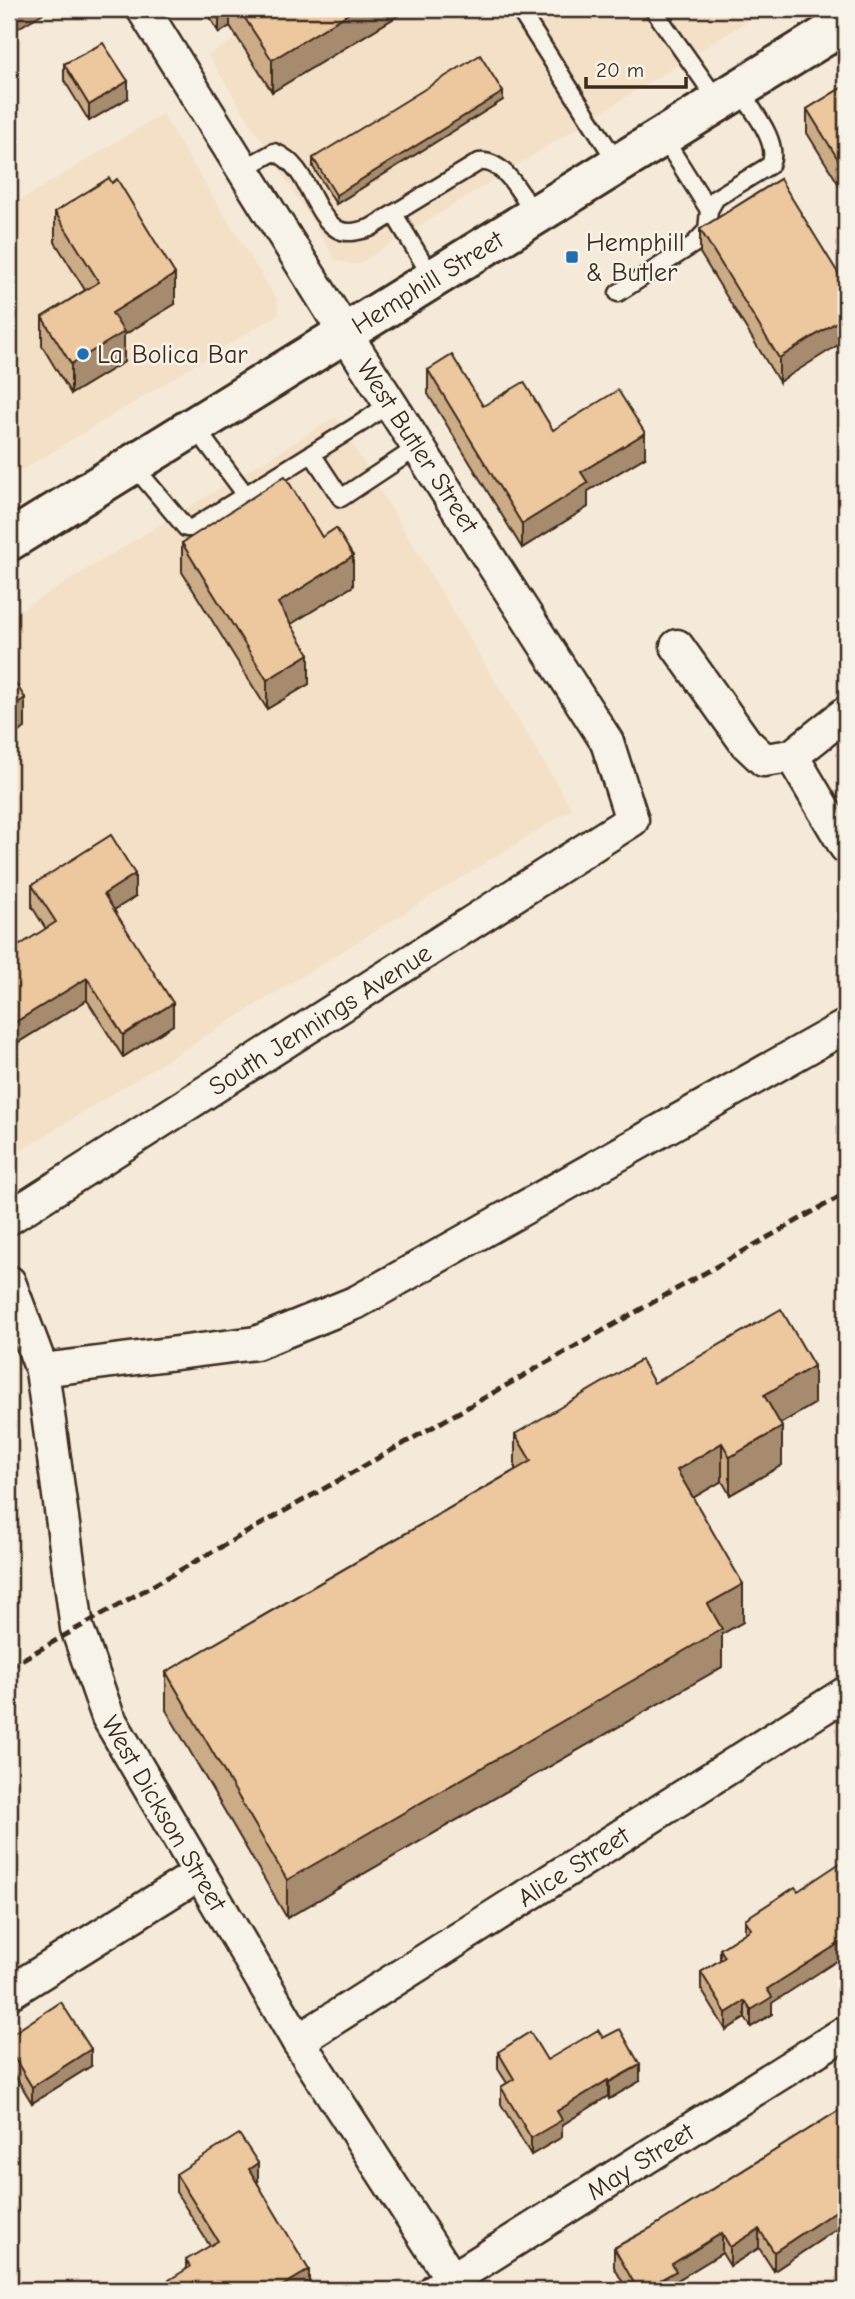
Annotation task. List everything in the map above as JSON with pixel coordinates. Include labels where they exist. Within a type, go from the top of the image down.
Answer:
[{"type":"main road","name":"Hemphill Street","points":[[9,541],[846,23]]},
{"type":"street","name":"West Butler Street","points":[[143,9],[345,333],[607,742],[632,820]]},
{"type":"street","points":[[677,646],[746,743],[764,760],[792,756],[846,713]]},
{"type":"street","points":[[792,756],[846,847]]},
{"type":"street","name":"South Jennings Avenue","points":[[9,1218],[632,820]]},
{"type":"street","points":[[42,1370],[256,1343],[357,1302],[846,1026]]},
{"type":"street","name":"West Dickson Street","points":[[9,1282],[42,1370],[77,1628],[108,1717],[298,2041],[448,2286]]},
{"type":"street","name":"Alice Street","points":[[298,2041],[846,1693]]},
{"type":"street","points":[[9,1993],[199,1874]]},
{"type":"street","name":"May Street","points":[[448,2286],[846,2032]]},
{"type":"lane","points":[[519,9],[618,164]]},
{"type":"lane","points":[[618,293],[694,244],[707,230],[709,210],[716,198],[770,165],[774,157],[773,145],[653,9]]},
{"type":"lane","points":[[663,137],[709,210]]},
{"type":"lane","points":[[243,169],[274,152],[284,156],[295,165],[326,216],[338,229],[354,233],[370,228],[479,162],[489,161],[499,166],[535,215]]},
{"type":"lane","points":[[394,214],[433,279]]},
{"type":"lane","points":[[132,464],[186,528],[192,527],[390,403]]},
{"type":"lane","points":[[194,426],[246,495]]},
{"type":"lane","points":[[312,454],[341,498],[418,447]]},
{"type":"shaded area","points":[[286,9],[767,9],[357,265],[336,260],[208,55]]},
{"type":"shaded area","points":[[162,114],[277,300],[279,314],[9,478],[9,207]]},
{"type":"shaded area","points":[[336,417],[572,809],[9,1158],[9,617]]},
{"type":"building","points":[[9,9],[22,9],[9,17]]},
{"type":"building","points":[[239,9],[356,9],[272,60]]},
{"type":"building","points":[[9,17],[15,27],[9,31]]},
{"type":"building","points":[[103,43],[128,81],[89,105],[64,64]]},
{"type":"building","points":[[480,55],[503,92],[336,195],[313,158]]},
{"type":"building","points":[[846,85],[846,172],[807,109]]},
{"type":"building","points":[[109,178],[112,183],[117,179],[175,274],[112,313],[124,332],[71,364],[42,317],[99,282],[55,212]]},
{"type":"building","points":[[780,179],[846,286],[846,316],[779,358],[700,229]]},
{"type":"building","points":[[452,355],[483,406],[524,382],[553,430],[618,390],[645,433],[581,472],[588,483],[522,524],[428,370]]},
{"type":"building","points":[[285,476],[322,537],[336,528],[353,556],[278,603],[309,654],[267,680],[182,543]]},
{"type":"building","points":[[9,673],[25,698],[9,709]]},
{"type":"building","points":[[111,835],[135,874],[104,894],[173,1003],[123,1035],[87,978],[9,1026],[9,952],[56,922],[32,885]]},
{"type":"building","points":[[781,1309],[814,1366],[764,1395],[782,1427],[730,1457],[722,1443],[677,1470],[743,1584],[708,1604],[722,1629],[287,1880],[166,1672],[531,1461],[515,1434],[641,1360],[654,1383]]},
{"type":"building","points":[[846,1859],[846,1939],[767,1989],[772,1997],[751,2010],[745,2001],[726,2013],[701,1972],[725,1957],[720,1949],[751,1929],[745,1919],[795,1887],[798,1891]]},
{"type":"building","points":[[61,2002],[91,2049],[32,2087],[9,2049],[9,2036]]},
{"type":"building","points":[[620,2029],[640,2065],[609,2082],[608,2080],[557,2111],[562,2120],[531,2138],[501,2087],[514,2079],[498,2052],[530,2032],[547,2060],[598,2030],[603,2038]]},
{"type":"building","points":[[846,2106],[846,2205],[774,2252],[759,2229],[730,2247],[722,2233],[672,2264],[676,2271],[638,2290],[614,2248],[651,2228]]},
{"type":"building","points":[[239,2134],[258,2163],[249,2169],[309,2270],[275,2290],[153,2290],[190,2267],[186,2260],[218,2241],[176,2174]]},
{"type":"railway","points":[[9,1667],[846,1193]]},
{"type":"place","name":"Hemphill & Butler","points":[[572,257]]},
{"type":"place","name":"La Bolica Bar","points":[[83,354]]}]
